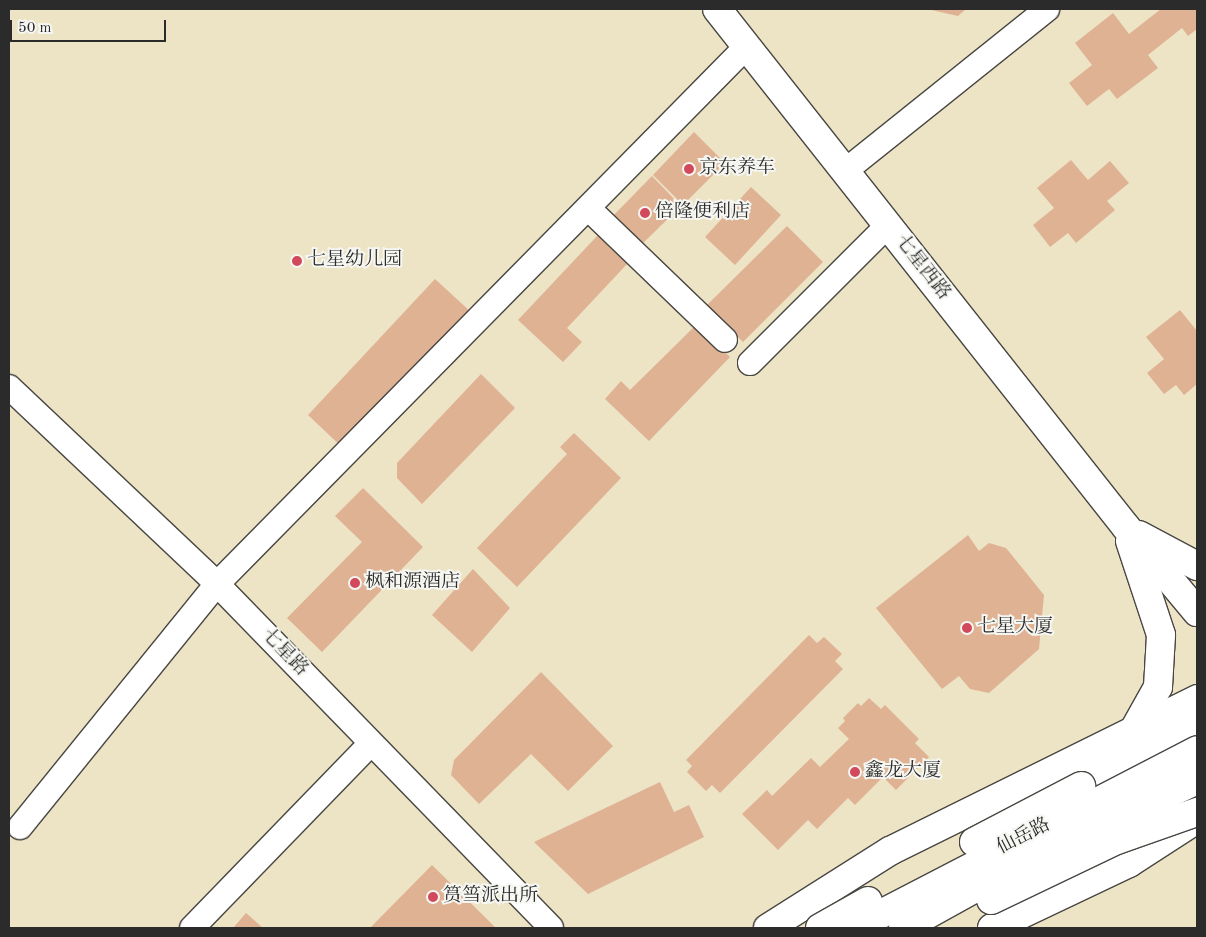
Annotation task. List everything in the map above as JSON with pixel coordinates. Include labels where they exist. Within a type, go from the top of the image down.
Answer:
[{"type":"main road","name":"七星西路","points":[[717,9],[1126,528],[1197,612]]},
{"type":"main road","points":[[1126,528],[1197,566]]},
{"type":"main road","points":[[1126,528],[1160,635],[1158,687],[1134,730]]},
{"type":"main road","points":[[768,928],[890,851],[1197,699]]},
{"type":"main road","points":[[820,928],[952,854],[1197,728]]},
{"type":"main road","points":[[1097,800],[1197,744]]},
{"type":"main road","name":"仙岳路","points":[[854,928],[1097,800],[1197,750]]},
{"type":"main road","name":"仙岳路","points":[[903,928],[1013,867],[1197,780]]},
{"type":"main road","points":[[940,928],[1002,893],[1117,840],[1197,812]]},
{"type":"main road","points":[[1129,863],[1197,819]]},
{"type":"main road","points":[[992,928],[1129,863],[1197,836]]},
{"type":"street","points":[[845,171],[1047,9]]},
{"type":"street","points":[[20,827],[218,584],[747,46]]},
{"type":"street","points":[[588,208],[725,340]]},
{"type":"street","points":[[750,363],[888,226]]},
{"type":"street","name":"七星路","points":[[9,387],[218,584],[551,928]]},
{"type":"street","points":[[192,928],[371,743]]},
{"type":"building","points":[[927,9],[966,9],[958,16]]},
{"type":"building","points":[[1161,9],[1197,9],[1197,29],[1188,36],[1182,28],[1148,55],[1158,68],[1117,99],[1109,89],[1087,106],[1069,83],[1092,65],[1075,43],[1113,13],[1129,34]]},
{"type":"building","name":"京东养车","points":[[694,132],[725,163],[683,205],[653,175]]},
{"type":"building","points":[[1071,160],[1088,180],[1110,161],[1129,183],[1107,201],[1115,210],[1076,243],[1068,233],[1050,247],[1033,225],[1054,208],[1037,188]]},
{"type":"building","name":"倍隆便利店","points":[[652,176],[681,206],[638,248],[609,220]]},
{"type":"building","points":[[751,187],[781,215],[735,265],[705,237]]},
{"type":"building","points":[[787,226],[823,262],[743,342],[706,306]]},
{"type":"building","points":[[598,235],[628,263],[567,328],[582,342],[563,362],[518,320]]},
{"type":"building","points":[[435,279],[472,313],[345,450],[308,415]]},
{"type":"building","points":[[1180,310],[1197,331],[1197,384],[1184,395],[1176,385],[1164,394],[1147,373],[1164,359],[1146,337]]},
{"type":"building","points":[[696,325],[730,357],[649,441],[605,399],[621,381],[630,390]]},
{"type":"building","points":[[481,374],[515,408],[422,504],[397,478],[397,463]]},
{"type":"building","points":[[574,433],[621,478],[517,587],[477,548],[567,454],[560,447]]},
{"type":"building","name":"枫和源酒店","points":[[363,488],[423,547],[322,652],[287,618],[362,542],[335,516]]},
{"type":"building","name":"七星大厦","points":[[968,535],[979,551],[989,543],[1006,548],[1044,595],[1039,649],[989,693],[970,689],[959,676],[942,689],[876,608]]},
{"type":"building","points":[[473,569],[510,608],[472,652],[432,615]]},
{"type":"building","points":[[809,635],[817,643],[824,637],[842,654],[835,661],[843,669],[720,793],[712,785],[706,791],[687,772],[692,766],[686,760]]},
{"type":"building","points":[[541,672],[613,746],[568,791],[531,754],[479,804],[451,775],[454,760]]},
{"type":"building","name":"鑫龙大厦","points":[[869,698],[881,709],[885,705],[919,739],[915,743],[929,757],[896,790],[883,777],[855,805],[848,798],[817,829],[808,820],[778,850],[742,814],[767,790],[772,796],[811,758],[820,767],[849,739],[838,728],[845,721],[843,718],[858,703],[861,706]]},
{"type":"building","points":[[660,782],[674,812],[689,805],[704,837],[588,894],[534,842]]},
{"type":"building","name":"筼筜派出所","points":[[432,865],[496,928],[370,928]]},
{"type":"building","points":[[246,913],[263,928],[233,928]]},
{"type":"place","name":"京东养车","points":[[689,169]]},
{"type":"place","name":"倍隆便利店","points":[[645,213]]},
{"type":"place","name":"七星幼儿园","points":[[297,261]]},
{"type":"place","name":"枫和源酒店","points":[[355,583]]},
{"type":"place","name":"七星大厦","points":[[967,628]]},
{"type":"place","name":"鑫龙大厦","points":[[855,772]]},
{"type":"place","name":"筼筜派出所","points":[[433,897]]}]
